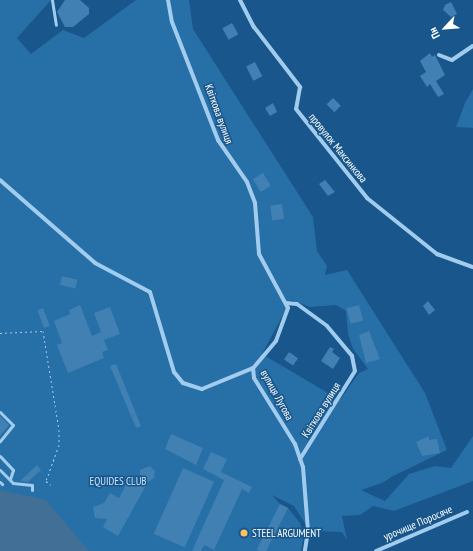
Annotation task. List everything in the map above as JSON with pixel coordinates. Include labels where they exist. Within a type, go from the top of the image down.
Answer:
[{"type":"street","name":"Квіткова вулиця","points":[[168,0],[172,22],[197,81],[218,140],[247,182],[255,203],[259,254],[286,303],[297,304],[327,326],[352,356],[355,371],[300,459]]},
{"type":"street","name":"провулок Максинкова","points":[[240,0],[254,27],[300,86],[296,109],[367,198],[437,254],[473,267]]},
{"type":"street","points":[[439,55],[452,60],[473,46]]},
{"type":"street","points":[[0,180],[95,264],[150,292],[174,372],[183,383],[202,389],[252,368]]},
{"type":"street","name":"вулиця Лугова","points":[[286,303],[288,308],[285,323],[276,341],[252,368],[254,378],[295,444],[300,459],[306,498],[305,551]]},
{"type":"street","name":"урочище Поросяче","points":[[376,551],[467,512]]},
{"type":"lane","points":[[52,0],[56,25]]},
{"type":"lane","points":[[0,412],[13,425],[0,441]]},
{"type":"lane","points":[[0,456],[13,470],[10,479]]},
{"type":"lane","points":[[0,470],[17,485],[32,486],[32,490]]},
{"type":"path","points":[[0,333],[43,331],[59,430],[59,445],[46,481],[50,485]]},
{"type":"green space","name":"EQUIDES CLUB","points":[[0,0],[51,0],[17,38],[31,54],[63,30],[84,38],[136,0],[189,0],[193,29],[313,217],[317,251],[327,266],[325,275],[347,270],[425,393],[447,450],[393,476],[382,483],[361,490],[385,501],[409,474],[435,466],[451,468],[473,436],[473,481],[394,511],[373,506],[360,515],[342,516],[347,540],[342,532],[310,531],[294,506],[272,495],[280,504],[288,508],[300,523],[304,535],[301,551],[0,551]],"holes":[[[291,300],[310,307],[336,305],[346,311],[348,334],[353,349],[368,369],[359,373],[340,400],[262,354]]]},
{"type":"green space","points":[[473,89],[473,128],[456,127],[465,103]]},
{"type":"shaded area","points":[[0,490],[46,500],[89,551],[0,551]]},
{"type":"building","points":[[65,0],[80,0],[89,8],[89,14],[73,27],[65,27],[57,12]]},
{"type":"building","points":[[451,2],[457,14],[451,17],[443,10],[445,5]]},
{"type":"building","points":[[232,23],[238,34],[229,40],[222,28]]},
{"type":"building","points":[[430,53],[432,57],[435,55],[445,75],[436,81],[444,94],[438,97],[430,84],[427,87],[420,76],[426,72],[420,61]]},
{"type":"building","points":[[255,62],[262,76],[253,81],[246,67]]},
{"type":"building","points":[[333,98],[341,106],[334,112],[327,104]]},
{"type":"building","points":[[273,103],[277,112],[270,116],[265,108]]},
{"type":"building","points":[[263,173],[271,186],[261,192],[253,179]]},
{"type":"building","points":[[325,180],[335,192],[328,196],[319,184]]},
{"type":"building","points":[[282,204],[284,219],[272,221],[270,206]]},
{"type":"building","points":[[62,276],[78,280],[75,289],[60,285]]},
{"type":"building","points":[[428,301],[435,310],[429,315],[423,306]]},
{"type":"building","points":[[80,305],[92,336],[101,332],[94,313],[110,307],[120,334],[104,340],[108,350],[102,352],[104,358],[68,373],[57,345],[62,343],[54,321],[70,314],[69,310]]},
{"type":"building","points":[[359,305],[363,320],[351,324],[346,308]]},
{"type":"building","points":[[43,308],[50,326],[44,328],[37,310]]},
{"type":"building","points":[[369,331],[380,359],[366,363],[359,335]]},
{"type":"building","points":[[330,347],[334,349],[332,352],[340,358],[333,369],[321,361]]},
{"type":"building","points":[[289,352],[298,358],[293,366],[284,359]]},
{"type":"building","points":[[116,364],[141,426],[136,428],[110,366]]},
{"type":"building","points":[[0,416],[9,425],[0,436]]},
{"type":"building","points":[[171,434],[203,448],[196,465],[165,449]]},
{"type":"building","points":[[429,436],[429,440],[437,439],[440,453],[422,456],[416,442]]},
{"type":"building","points":[[211,452],[227,459],[221,472],[252,487],[249,493],[242,489],[214,550],[204,545],[201,551],[192,551],[224,480],[203,469]]},
{"type":"building","points":[[37,465],[41,470],[28,482],[20,481]]},
{"type":"building","points":[[150,466],[155,471],[154,478],[148,482],[118,536],[103,527],[107,519],[95,518],[93,507],[104,503],[110,493],[119,498],[130,478],[140,483],[140,470]]},
{"type":"building","points":[[183,468],[214,482],[185,548],[154,534]]},
{"type":"building","points":[[280,504],[288,508],[266,551],[257,549]]},
{"type":"place","name":"STEEL ARGUMENT","points":[[244,533]]}]
